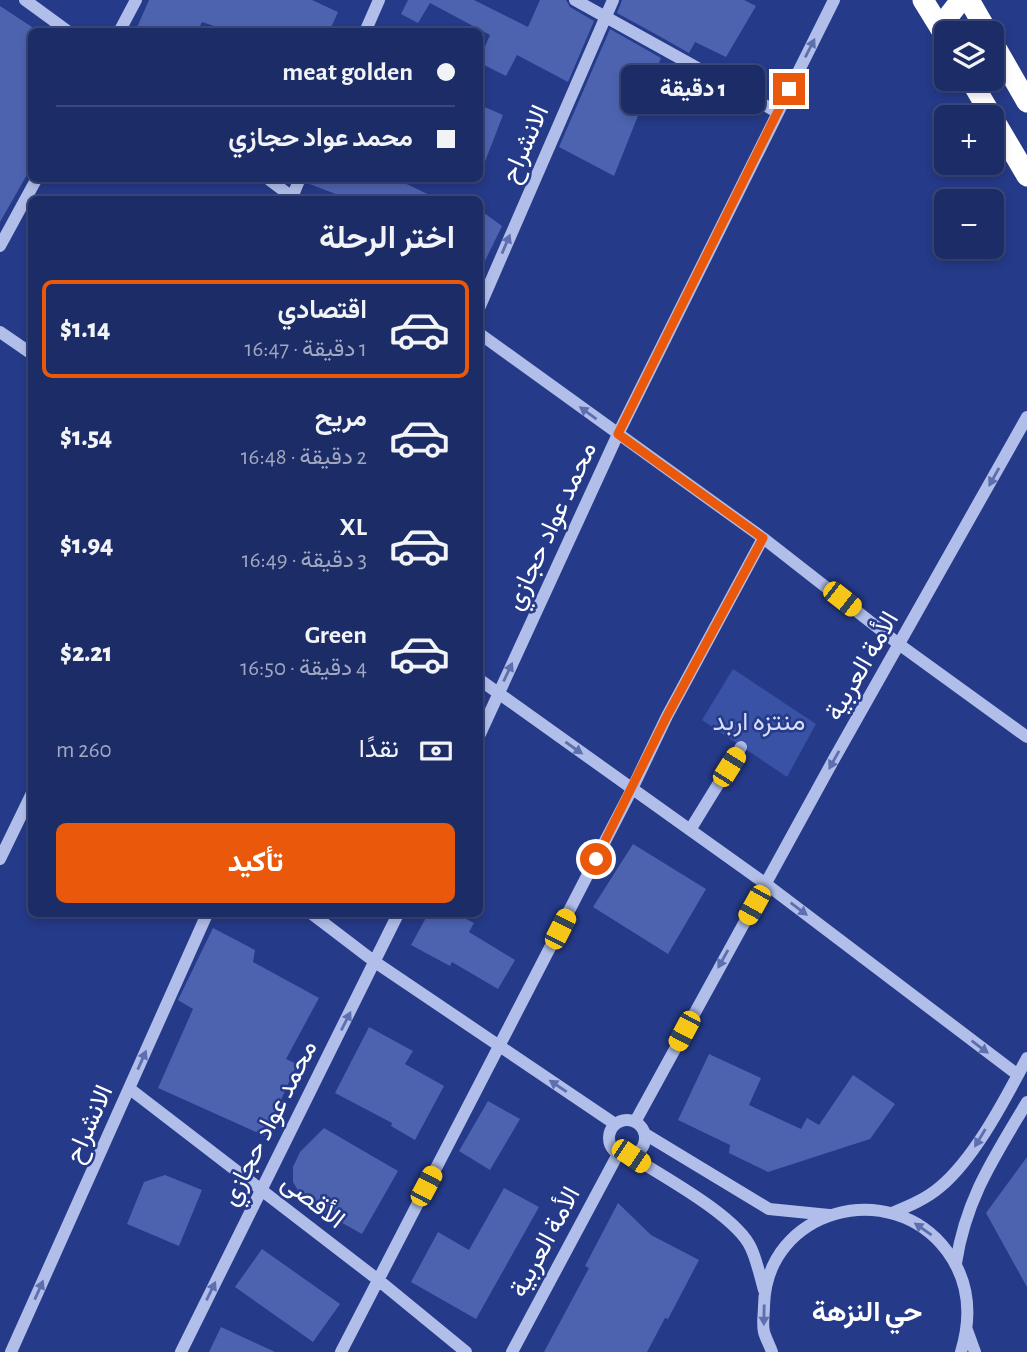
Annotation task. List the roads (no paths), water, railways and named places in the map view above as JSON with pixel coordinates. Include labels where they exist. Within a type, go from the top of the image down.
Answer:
[{"type":"highway","points":[[923,0],[936,21]]},
{"type":"highway","points":[[950,21],[961,0]]},
{"type":"highway","points":[[969,0],[981,21]]},
{"type":"highway","points":[[1004,62],[1027,102]]},
{"type":"highway","points":[[977,91],[1027,176]]},
{"type":"street","points":[[25,0],[64,28]]},
{"type":"street","points":[[121,28],[136,0]]},
{"type":"street","points":[[367,28],[379,0]]},
{"type":"street","points":[[575,0],[777,111]]},
{"type":"street","name":"الانشراح","points":[[483,299],[613,0]]},
{"type":"street","name":"محمد عواد حجازي","points":[[483,727],[618,434],[834,0]]},
{"type":"street","points":[[0,246],[35,182]]},
{"type":"street","points":[[272,182],[289,196]]},
{"type":"street","points":[[0,331],[28,351]]},
{"type":"street","points":[[483,336],[763,538],[900,645],[1027,737]]},
{"type":"street","name":"الأمة العربية","points":[[635,1122],[1027,417]]},
{"type":"street","points":[[341,1352],[632,789],[667,716],[763,538]]},
{"type":"street","points":[[483,682],[766,884],[1018,1075]]},
{"type":"street","points":[[690,830],[741,747]]},
{"type":"street","points":[[0,859],[28,801]]},
{"type":"street","name":"الانشراح","points":[[11,1352],[206,917]]},
{"type":"street","points":[[316,917],[375,962],[615,1124]]},
{"type":"street","name":"محمد عواد حجازي","points":[[181,1352],[397,917]]},
{"type":"street","points":[[892,1213],[938,1189],[957,1171],[972,1151],[1027,1058]]},
{"type":"street","name":"الأقصى","points":[[130,1089],[377,1279],[466,1352]]},
{"type":"street","points":[[956,1263],[967,1211],[1027,1101]]},
{"type":"street","points":[[772,1352],[764,1331],[764,1290],[751,1246],[736,1227],[717,1211],[609,1144],[610,1130],[615,1124],[625,1120],[635,1122],[645,1134],[769,1209],[829,1215],[861,1210],[892,1213],[918,1224],[939,1241],[956,1263],[965,1284],[967,1330],[961,1352]]},
{"type":"street","points":[[625,1155],[641,1150],[645,1134]]},
{"type":"street","name":"الأمة العربية","points":[[512,1352],[625,1155]]},
{"type":"street","points":[[764,1290],[773,1265],[787,1244],[806,1227],[829,1215]]},
{"type":"street","points":[[967,1330],[975,1352]]},
{"type":"district","name":"حي النزهة","points":[[867,1313]]},
{"type":"park label","name":"منتزه اربد","points":[[759,722]]}]
